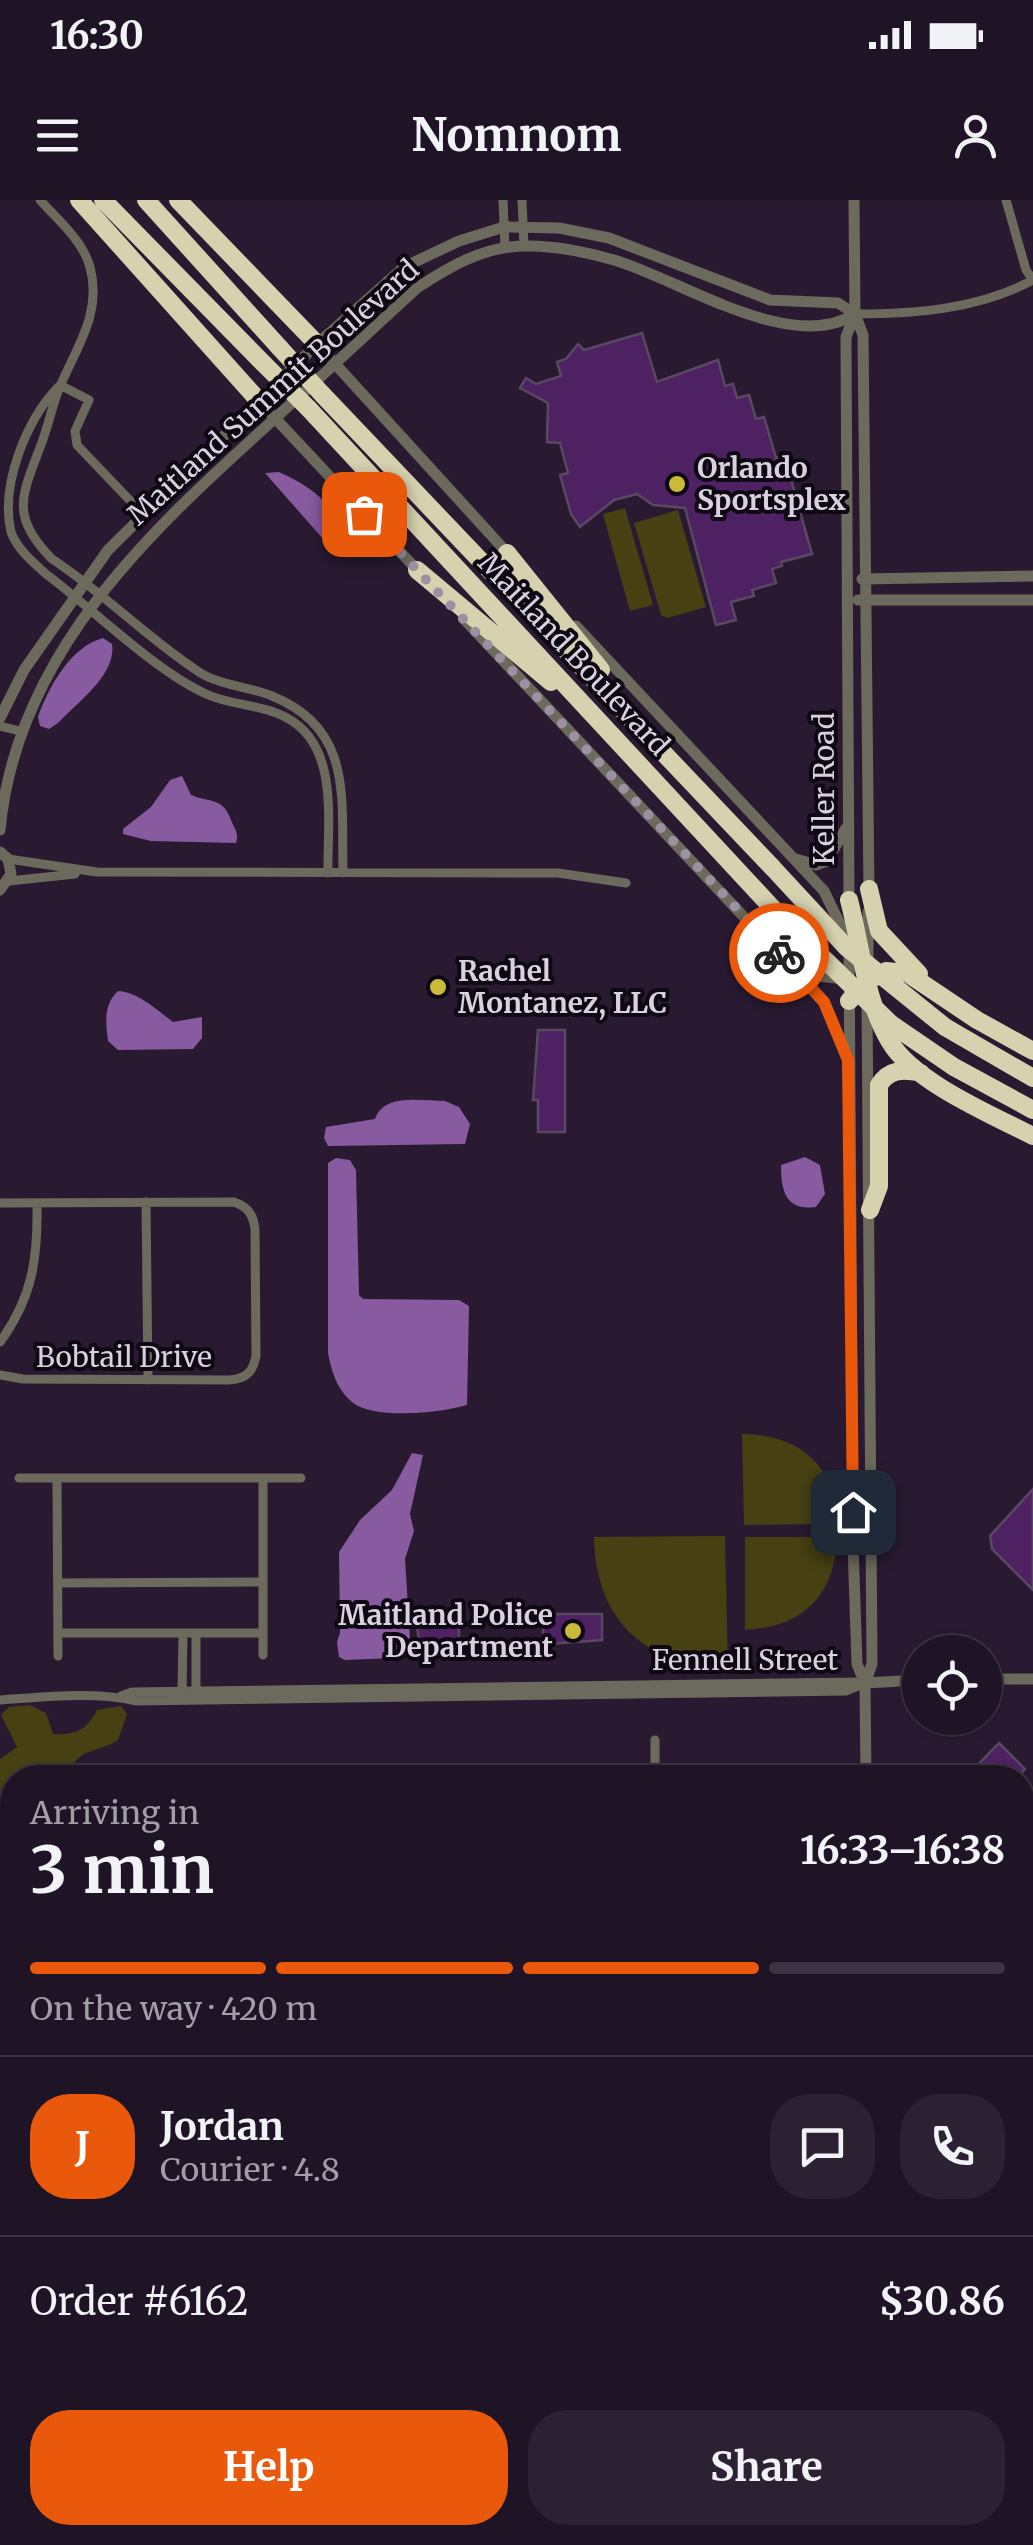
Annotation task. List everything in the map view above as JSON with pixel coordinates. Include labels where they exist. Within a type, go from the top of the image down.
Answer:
[{"type":"highway","points":[[79,200],[259,401]]},
{"type":"highway","name":"Maitland Boulevard","points":[[102,200],[309,410],[778,914],[891,1024],[954,1066],[1033,1110]]},
{"type":"highway","name":"Maitland Boulevard","points":[[146,200],[322,394],[673,760],[846,947],[945,1027],[1033,1078]]},
{"type":"highway","points":[[178,200],[317,344]]},
{"type":"highway","points":[[507,552],[673,760]]},
{"type":"highway","points":[[418,570],[527,664],[595,716]]},
{"type":"highway","points":[[868,889],[879,931],[934,989]]},
{"type":"highway","points":[[850,900],[861,978],[892,1046],[920,1073],[1033,1136]]},
{"type":"highway","points":[[861,978],[895,970],[934,989],[977,1020],[1033,1051]]},
{"type":"highway","points":[[870,1210],[879,1186],[879,1085],[884,1077],[899,1070],[920,1073]]},
{"type":"street","points":[[40,200],[81,248],[93,282],[90,320],[60,386],[22,498],[25,523],[34,541],[52,560],[86,581],[204,675],[266,693],[310,716],[328,739],[338,762],[343,873]]},
{"type":"street","points":[[503,200],[505,248]]},
{"type":"street","points":[[522,200],[524,246]]},
{"type":"street","name":"Keller Road","points":[[854,200],[855,314],[846,338],[847,824],[849,944],[861,978],[870,1210],[872,1664],[865,1683],[866,1765]]},
{"type":"street","points":[[855,314],[926,312],[986,298],[1033,280],[1026,270],[1006,200]]},
{"type":"street","name":"Maitland Summit Boulevard","points":[[0,718],[24,670],[75,596],[142,512],[317,344],[404,267],[459,241],[504,227],[523,226],[609,238],[770,300],[838,303],[855,314],[837,325],[777,321],[616,260],[570,250],[524,246],[460,260],[416,288],[142,542],[53,664],[20,732],[0,830]]},
{"type":"street","name":"Keller Road","points":[[855,314],[864,335],[868,889],[861,978],[848,1060],[857,1664],[865,1683]]},
{"type":"street","points":[[317,344],[824,891],[849,944]]},
{"type":"street","points":[[60,386],[89,400],[75,431],[77,445],[142,512]]},
{"type":"street","points":[[60,386],[33,424],[14,465],[7,488],[12,534],[26,556],[90,610],[206,694],[289,718],[308,734],[321,756],[326,778],[328,873]]},
{"type":"street","points":[[259,401],[824,1002],[848,1060]]},
{"type":"street","points":[[848,581],[1033,576]]},
{"type":"street","points":[[848,600],[1033,600]]},
{"type":"street","points":[[0,726],[20,732]]},
{"type":"street","points":[[0,734],[20,732]]},
{"type":"street","points":[[792,857],[816,864],[827,862],[847,824]]},
{"type":"street","points":[[97,872],[2,889],[4,855],[97,872],[558,872],[626,883]]},
{"type":"street","points":[[770,943],[817,976],[861,978]]},
{"type":"street","points":[[146,1202],[148,1380]]},
{"type":"street","name":"Bobtail Drive","points":[[0,1203],[234,1202],[246,1206],[254,1218],[255,1247],[254,1369],[242,1379],[22,1379],[0,1375]]},
{"type":"street","points":[[0,1342],[26,1300],[34,1275],[37,1203]]},
{"type":"street","points":[[850,1227],[870,1234]]},
{"type":"street","points":[[850,1242],[870,1234]]},
{"type":"street","points":[[852,1417],[870,1417]]},
{"type":"street","points":[[20,1478],[301,1478]]},
{"type":"street","points":[[57,1478],[58,1656]]},
{"type":"street","points":[[263,1478],[263,1655]]},
{"type":"street","points":[[58,1583],[263,1582]]},
{"type":"street","points":[[58,1633],[263,1632]]},
{"type":"street","points":[[182,1696],[183,1633]]},
{"type":"street","points":[[196,1633],[196,1696]]},
{"type":"street","points":[[182,1658],[196,1658]]},
{"type":"street","points":[[1002,1679],[1033,1678]]},
{"type":"street","points":[[865,1683],[902,1681]]},
{"type":"street","name":"Fennell Street","points":[[0,1700],[118,1697],[136,1701],[182,1696],[865,1683]]},
{"type":"street","points":[[655,1740],[655,1765]]},
{"type":"shaded area","points":[[279,472],[320,497],[334,516],[340,540],[330,544],[324,540],[265,473]]},
{"type":"shaded area","points":[[625,508],[653,605],[630,611],[603,514]]},
{"type":"shaded area","points":[[678,510],[706,607],[667,618],[661,615],[634,523]]},
{"type":"shaded area","points":[[103,638],[112,644],[112,655],[102,677],[58,723],[49,729],[40,726],[42,706],[62,670],[81,650]]},
{"type":"shaded area","points":[[182,776],[191,795],[224,808],[236,831],[236,843],[151,841],[123,834],[123,829],[151,807],[170,780]]},
{"type":"shaded area","points":[[118,991],[140,998],[173,1022],[202,1017],[202,1038],[193,1049],[118,1050],[108,1041],[106,1021],[110,1002]]},
{"type":"shaded area","points":[[445,1101],[459,1107],[470,1124],[465,1144],[328,1146],[324,1138],[326,1127],[375,1119],[386,1105],[395,1102]]},
{"type":"shaded area","points":[[805,1157],[820,1165],[825,1194],[816,1207],[792,1203],[782,1184],[781,1165]]},
{"type":"shaded area","points":[[336,1158],[350,1160],[356,1170],[359,1295],[363,1299],[459,1300],[469,1306],[467,1405],[425,1412],[375,1411],[352,1402],[338,1385],[328,1353],[328,1163]]},
{"type":"shaded area","points":[[742,1434],[781,1440],[811,1457],[830,1485],[835,1524],[744,1525]]},
{"type":"shaded area","points":[[412,1453],[423,1455],[410,1514],[414,1531],[405,1559],[410,1638],[395,1658],[345,1660],[339,1657],[337,1642],[339,1552],[360,1520],[392,1490]]},
{"type":"shaded area","points":[[725,1536],[728,1671],[673,1659],[631,1634],[604,1593],[594,1537]]},
{"type":"shaded area","points":[[745,1537],[837,1537],[830,1576],[812,1604],[784,1622],[745,1630]]},
{"type":"shaded area","points":[[30,1705],[46,1713],[53,1734],[80,1730],[97,1710],[121,1706],[127,1714],[118,1740],[82,1756],[73,1765],[0,1765],[0,1759],[17,1747],[1,1715],[9,1707]]},
{"type":"building","name":"Orlando Sportsplex","points":[[642,333],[657,382],[718,360],[725,386],[733,384],[737,398],[749,395],[756,419],[764,417],[776,458],[784,455],[812,554],[781,562],[782,566],[772,569],[776,583],[752,590],[754,596],[731,602],[736,620],[716,625],[685,508],[653,505],[637,494],[614,500],[580,527],[571,514],[560,475],[568,473],[560,443],[547,442],[548,403],[520,388],[526,378],[536,384],[561,376],[557,362],[566,359],[578,344],[584,350]]},
{"type":"building","points":[[538,1030],[565,1030],[565,1132],[538,1132],[538,1100],[533,1100]]},
{"type":"building","points":[[1033,1489],[1033,1590],[992,1549],[990,1536]]},
{"type":"building","name":"Maitland Police Department","points":[[552,1614],[602,1614],[602,1640],[549,1644],[549,1640],[543,1640],[543,1622],[552,1622]]},
{"type":"building","points":[[423,1616],[459,1625],[459,1645],[440,1648],[440,1653],[421,1653],[417,1627],[423,1627]]},
{"type":"building","points":[[999,1743],[1021,1765],[978,1765]]},
{"type":"way so far","points":[[364,514],[779,953]]},
{"type":"place","name":"Orlando Sportsplex","points":[[677,484]]},
{"type":"place","name":"Rachel Montanez, LLC","points":[[438,987]]},
{"type":"place","name":"Maitland Police Department","points":[[573,1631]]},
{"type":"route","points":[[779,953],[824,1002],[848,1060],[853,1512]]}]
